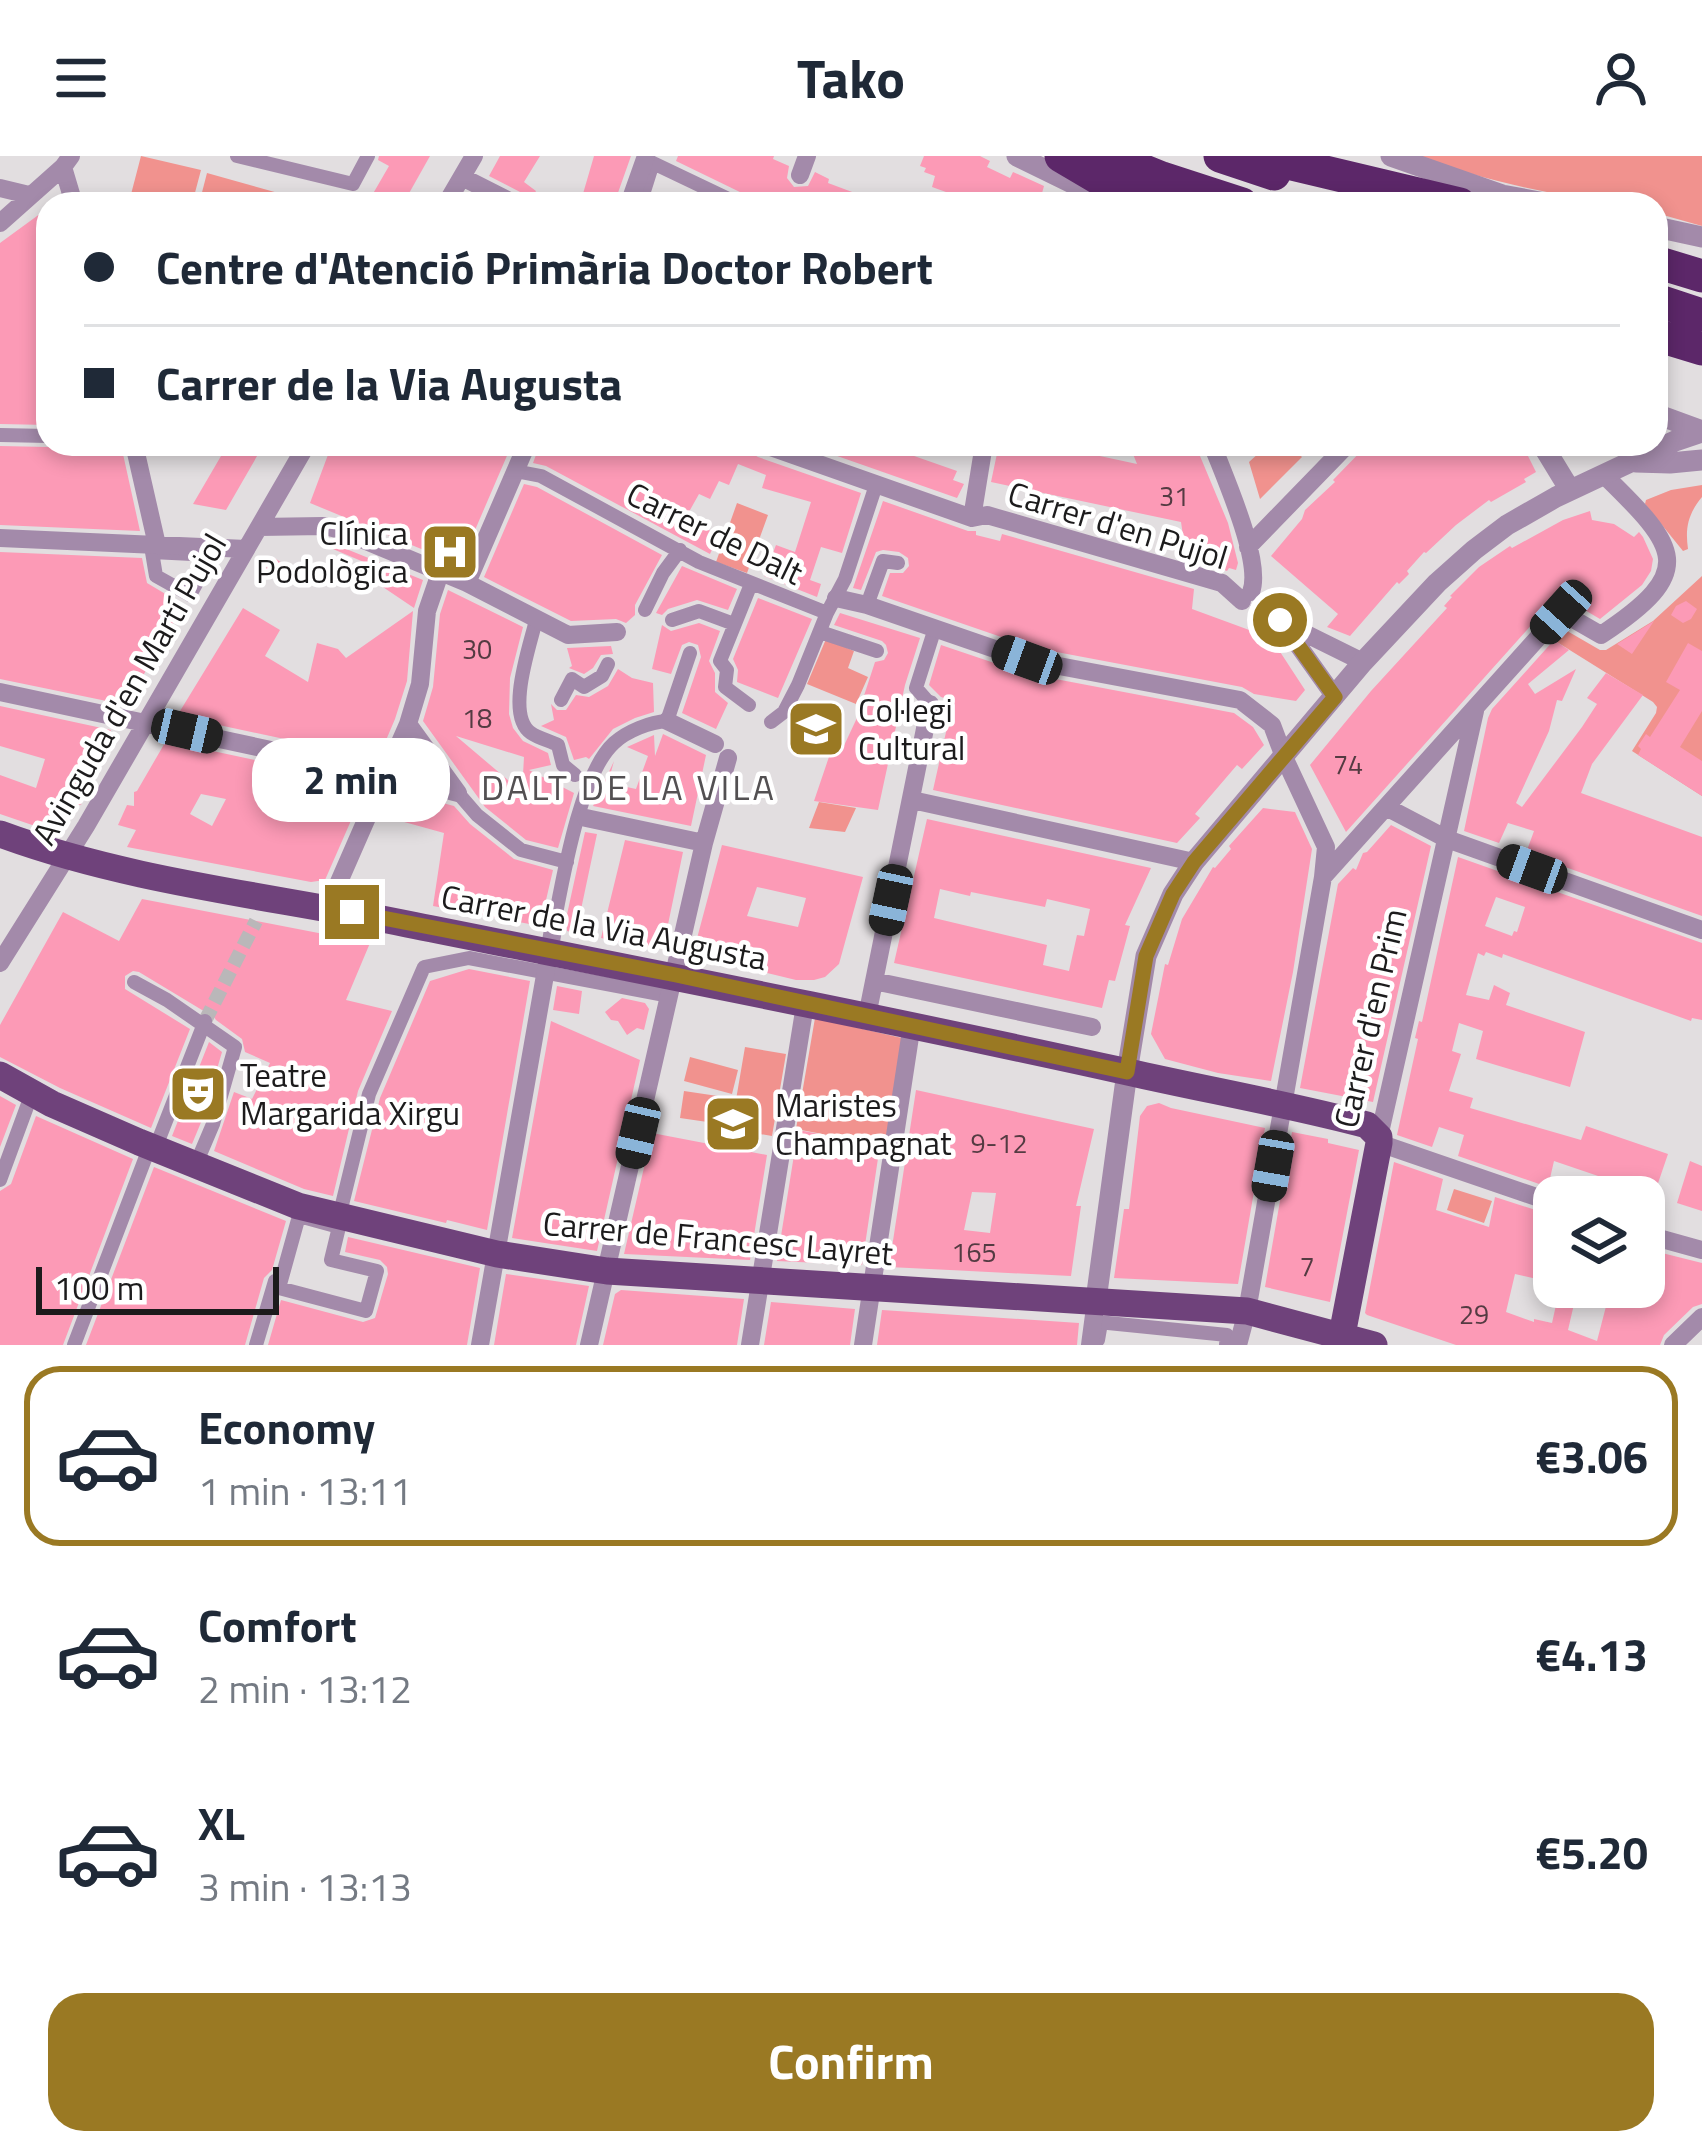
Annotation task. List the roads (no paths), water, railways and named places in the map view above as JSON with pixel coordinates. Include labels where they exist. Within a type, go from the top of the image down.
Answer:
[{"type":"highway","points":[[1061,156],[1129,192]]},
{"type":"highway","points":[[1107,156],[1205,192]]},
{"type":"highway","points":[[1220,156],[1330,192]]},
{"type":"highway","points":[[1258,156],[1410,192]]},
{"type":"highway","points":[[1668,266],[1702,276]]},
{"type":"main road","name":"Carrer de la Via Augusta","points":[[0,834],[67,857],[262,903],[328,907],[548,963],[912,1024],[1367,1125],[1379,1140]]},
{"type":"main road","name":"Carrer de Francesc Layret","points":[[0,1075],[153,1148],[298,1205],[496,1254],[607,1270],[1247,1311],[1341,1340],[1374,1345]]},
{"type":"main road","name":"Carrer d'en Prim","points":[[1341,1340],[1379,1140]]},
{"type":"street","points":[[238,156],[353,184],[368,156]]},
{"type":"street","points":[[453,192],[474,156]]},
{"type":"street","points":[[633,192],[646,156]]},
{"type":"street","points":[[1017,156],[1090,192]]},
{"type":"street","points":[[1391,156],[1488,192]]},
{"type":"street","points":[[0,223],[67,162]]},
{"type":"street","points":[[67,162],[72,192]]},
{"type":"street","points":[[644,192],[653,163],[714,192]]},
{"type":"street","points":[[462,177],[491,192]]},
{"type":"street","points":[[0,188],[29,195]]},
{"type":"street","points":[[1668,231],[1702,242]]},
{"type":"street","points":[[1668,242],[1702,242]]},
{"type":"street","points":[[1668,418],[1702,431]]},
{"type":"street","points":[[1668,444],[1702,431]]},
{"type":"street","points":[[0,435],[36,436]]},
{"type":"street","points":[[137,456],[157,544]]},
{"type":"street","name":"Avinguda d'en Martí Pujol","points":[[0,963],[147,722],[300,456]]},
{"type":"street","points":[[467,584],[521,456]]},
{"type":"street","name":"Carrer d'en Pujol","points":[[795,456],[972,518],[987,515],[1222,583],[1280,620],[1364,662]]},
{"type":"street","points":[[972,518],[982,456]]},
{"type":"street","points":[[1220,456],[1255,580],[1250,601]]},
{"type":"street","points":[[1221,456],[1246,515],[1251,540],[1333,456]]},
{"type":"street","points":[[1248,547],[1334,456]]},
{"type":"street","points":[[1549,456],[1570,490]]},
{"type":"street","points":[[1094,1345],[1096,1300],[1146,956],[1173,894],[1194,862],[1364,662],[1474,550],[1507,525],[1616,463],[1702,460]]},
{"type":"street","points":[[1323,877],[1561,612],[1601,635],[1664,582],[1668,567],[1664,542],[1616,463]]},
{"type":"street","name":"Carrer de Dalt","points":[[515,471],[541,476],[751,584],[832,606]]},
{"type":"street","points":[[771,722],[784,712],[832,606],[876,485]]},
{"type":"street","points":[[259,527],[337,529],[467,584],[568,635],[616,632]]},
{"type":"street","points":[[0,538],[246,549]]},
{"type":"street","points":[[645,610],[680,550]]},
{"type":"street","points":[[152,552],[212,555],[190,596],[156,576],[152,552]]},
{"type":"street","points":[[867,605],[883,561],[898,563]]},
{"type":"street","points":[[328,907],[391,773],[408,724],[420,684],[427,611],[440,573]]},
{"type":"street","points":[[749,705],[725,687],[727,670],[720,661],[751,584]]},
{"type":"street","points":[[832,606],[867,605],[1027,660],[1240,700],[1272,725],[1326,847],[1238,1345]]},
{"type":"street","points":[[672,620],[699,611],[734,624]]},
{"type":"street","points":[[536,620],[520,692],[522,722],[530,733],[558,745],[563,765],[575,776]]},
{"type":"street","points":[[1280,620],[1335,697]]},
{"type":"street","points":[[867,1016],[930,704],[916,688],[935,628]]},
{"type":"street","points":[[820,632],[877,651]]},
{"type":"street","points":[[667,721],[690,653]]},
{"type":"street","points":[[560,700],[572,680],[584,686],[602,676],[608,664]]},
{"type":"street","points":[[0,692],[391,773],[458,793]]},
{"type":"street","name":"Carrer d'en Prim","points":[[1379,1140],[1476,707]]},
{"type":"street","points":[[480,1345],[567,862],[594,773],[614,743],[634,730],[667,721],[721,751],[673,986],[589,1345]]},
{"type":"street","points":[[408,724],[477,815],[521,850],[567,862]]},
{"type":"street","points":[[1455,748],[1459,754],[1444,824],[1437,826],[1402,808],[1401,801],[1447,749],[1455,748]]},
{"type":"street","points":[[912,800],[1194,862]]},
{"type":"street","points":[[1386,807],[1447,838],[1702,930]]},
{"type":"street","points":[[583,817],[704,843]]},
{"type":"street","name":"Carrer de la Via Augusta","points":[[339,1217],[369,1094],[424,968],[469,958],[548,963]]},
{"type":"street","points":[[874,981],[1092,1027]]},
{"type":"street","points":[[134,982],[235,1047],[196,1164]]},
{"type":"street","points":[[750,1345],[805,1005]]},
{"type":"street","points":[[74,1345],[204,1023]]},
{"type":"street","points":[[862,1345],[912,1024]]},
{"type":"street","points":[[0,1180],[32,1093]]},
{"type":"street","points":[[1379,1140],[1533,1195]]},
{"type":"street","points":[[256,1345],[298,1205]]},
{"type":"street","points":[[299,1216],[339,1227],[331,1260],[377,1271],[366,1311],[279,1288],[299,1216]]},
{"type":"street","points":[[1665,1240],[1702,1250]]},
{"type":"street","points":[[1673,1345],[1702,1317]]},
{"type":"street","points":[[1094,1345],[1101,1323],[1227,1335],[1226,1345]]},
{"type":"tunnel","points":[[205,1021],[256,921]]},
{"type":"place","name":"Clínica Podològica","points":[[450,552]]},
{"type":"place","name":"Col·legi Cultural","points":[[816,729]]},
{"type":"place","name":"Teatre Margarida Xirgu","points":[[198,1094]]},
{"type":"place","name":"Maristes Champagnat","points":[[733,1124]]},
{"type":"district","name":"DALT DE LA VILA","points":[[629,787]]}]
